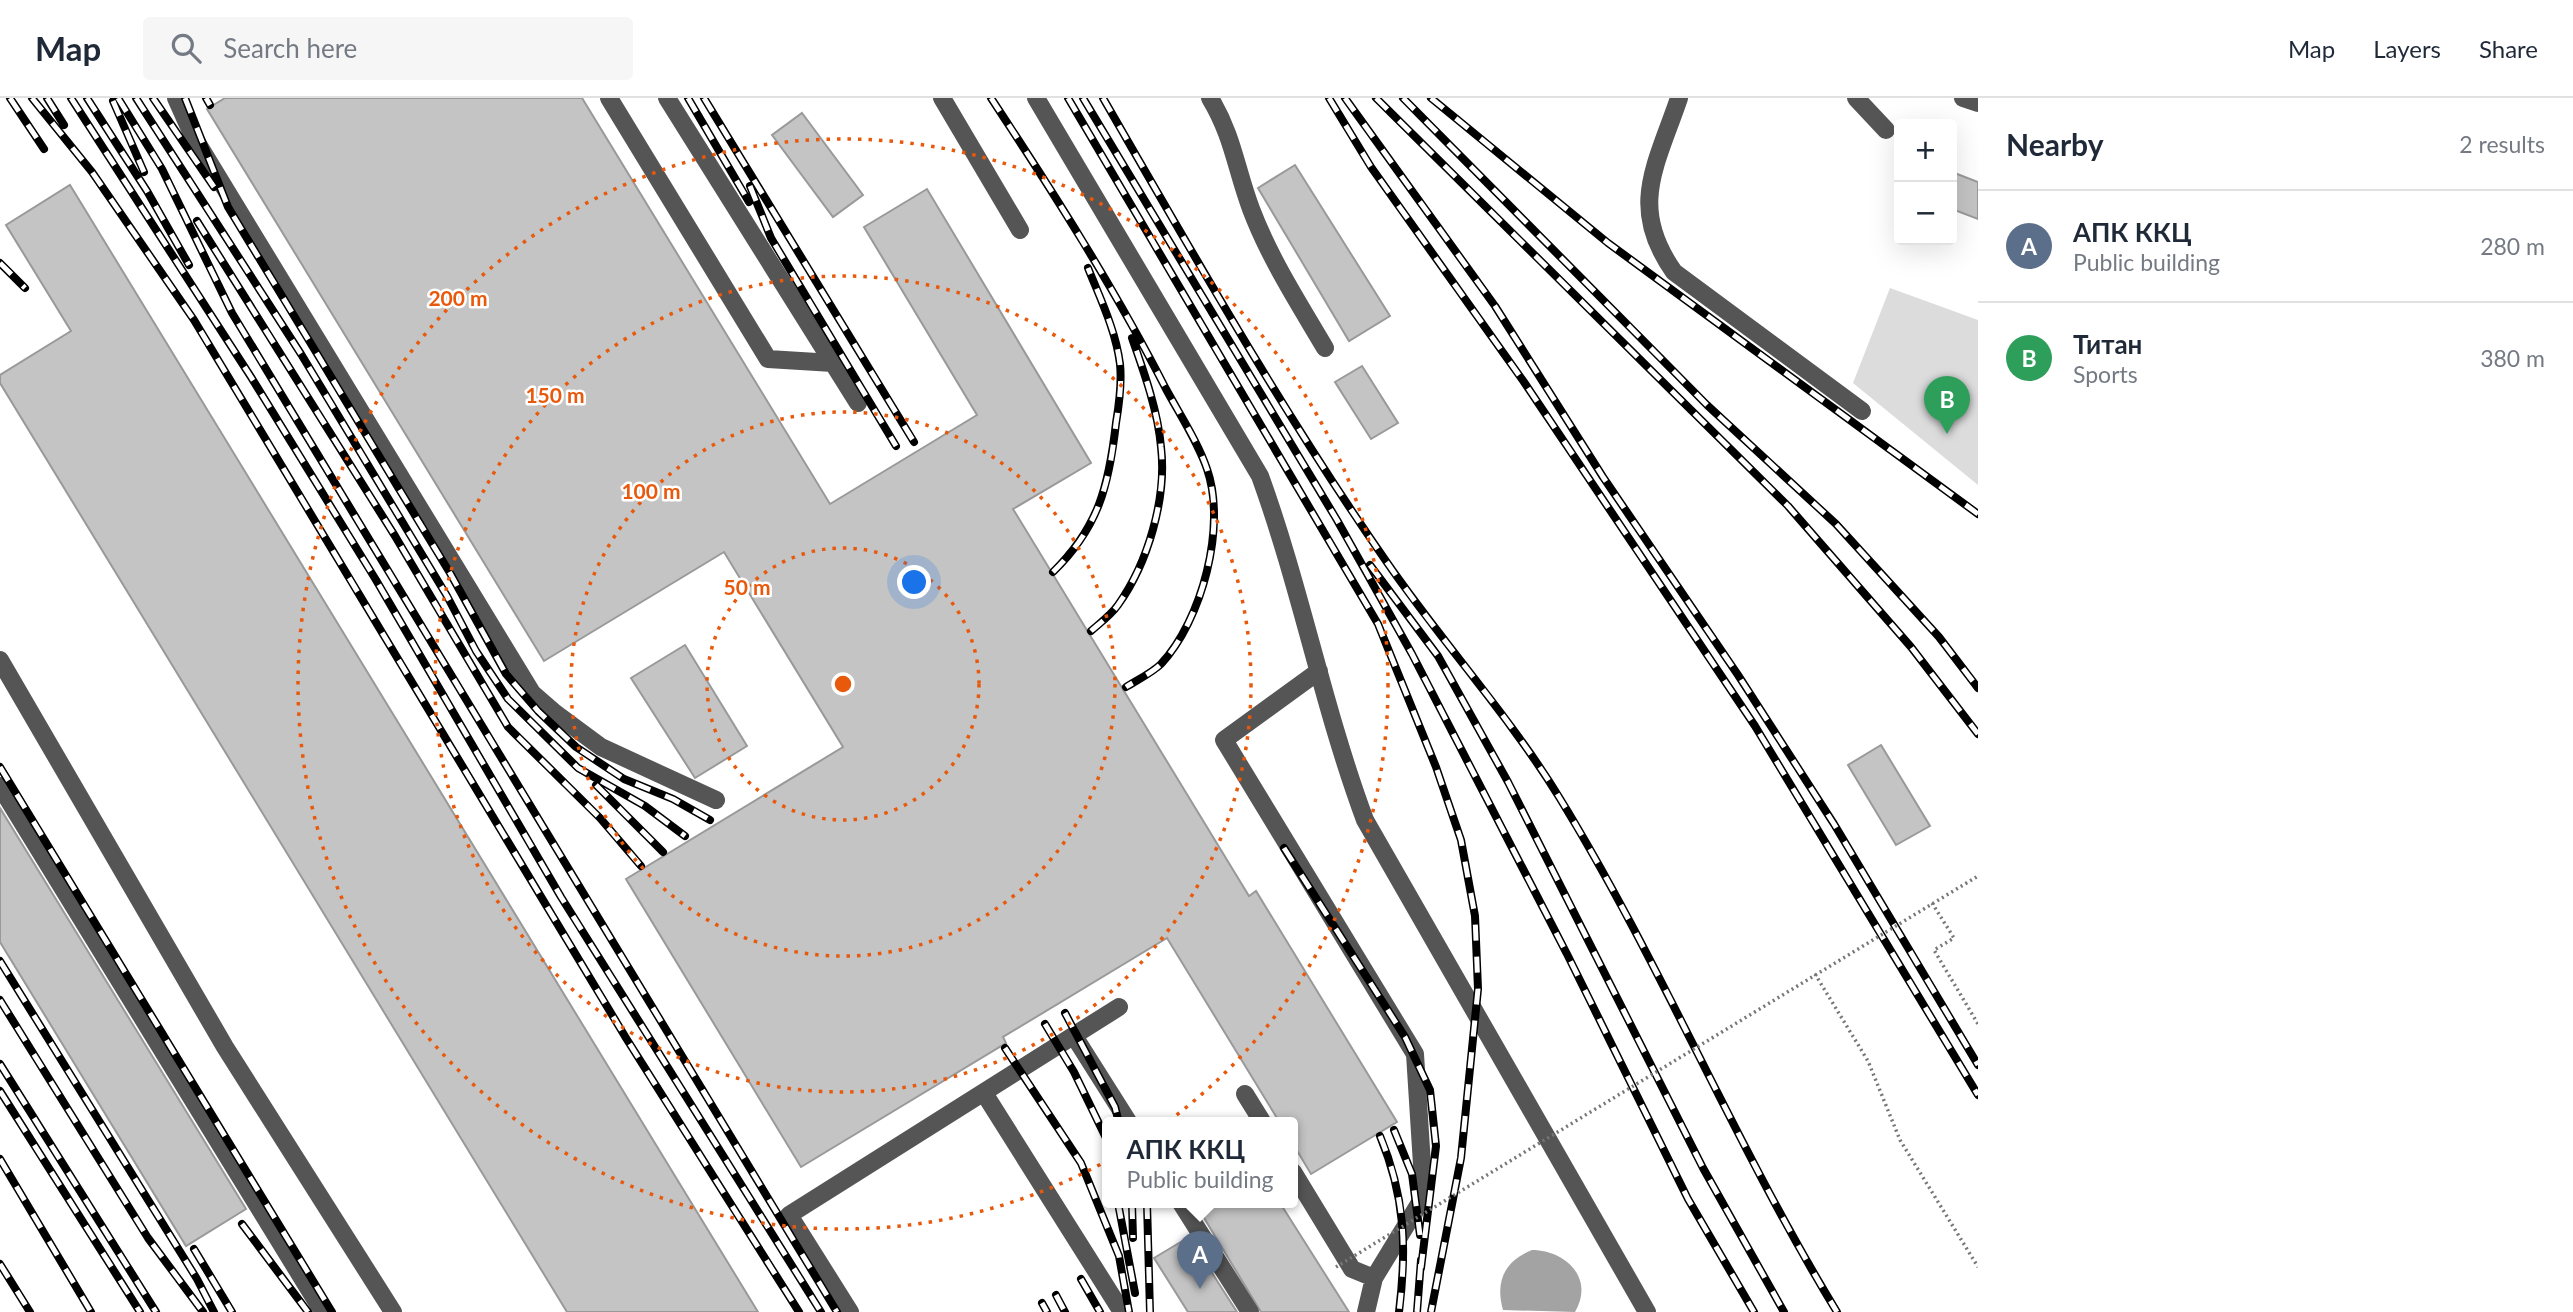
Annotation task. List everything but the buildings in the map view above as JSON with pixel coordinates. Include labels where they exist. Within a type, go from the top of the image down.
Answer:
[{"type":"street","points":[[176,98],[193,136],[533,693],[601,747],[716,800]]},
{"type":"street","points":[[608,98],[768,359],[833,363]]},
{"type":"street","points":[[667,98],[858,403]]},
{"type":"street","points":[[942,98],[1020,230]]},
{"type":"street","points":[[1036,98],[1260,476],[1285,545],[1343,761],[1365,820],[1647,1312]]},
{"type":"street","points":[[1210,98],[1226,125],[1250,206],[1271,258],[1325,348]]},
{"type":"street","points":[[1679,98],[1653,172],[1647,201],[1650,229],[1661,254],[1674,272],[1862,411]]},
{"type":"street","points":[[1856,98],[1886,130]]},
{"type":"street","points":[[1963,98],[1978,103]]},
{"type":"street","points":[[0,660],[225,1047],[393,1312]]},
{"type":"street","points":[[1319,670],[1224,740],[1415,1054],[1424,1196],[1374,1278],[1366,1312]]},
{"type":"street","points":[[0,786],[323,1312]]},
{"type":"street","points":[[850,1312],[789,1215],[1119,1007]]},
{"type":"street","points":[[1074,1036],[1125,1117]]},
{"type":"street","points":[[984,1093],[1122,1312]]},
{"type":"street","points":[[1245,1094],[1259,1117]]},
{"type":"street","points":[[1298,1180],[1352,1269],[1374,1278]]},
{"type":"street","points":[[1184,1208],[1250,1312]]},
{"type":"path","points":[[1336,1267],[1978,876]]},
{"type":"path","points":[[1932,903],[1954,938],[1934,950],[1978,1024]]},
{"type":"path","points":[[1815,974],[1868,1061],[1900,1140],[1978,1268]]},
{"type":"shaded area","points":[[1890,288],[1978,320],[1978,485],[1853,383]]},
{"type":"shaded area","points":[[1532,1250],[1555,1255],[1573,1268],[1579,1277],[1581,1288],[1575,1312],[1503,1310],[1500,1290],[1504,1274],[1515,1260]]},
{"type":"railway","points":[[10,98],[44,149]]},
{"type":"railway","points":[[32,98],[92,172],[194,320],[626,1038],[799,1312]]},
{"type":"railway","points":[[47,98],[64,125]]},
{"type":"railway","points":[[71,98],[251,377],[376,580],[561,897],[821,1312]]},
{"type":"railway","points":[[87,98],[147,191],[189,265]]},
{"type":"railway","points":[[118,98],[162,169],[232,313],[837,1312]]},
{"type":"railway","points":[[136,98],[301,354],[447,596],[476,651],[508,699],[578,768],[645,806],[685,836]]},
{"type":"railway","points":[[153,98],[214,187]]},
{"type":"railway","points":[[185,98],[228,207],[450,573],[506,674],[538,711],[576,747],[624,779],[673,799],[710,820]]},
{"type":"railway","points":[[206,98],[210,105]]},
{"type":"railway","points":[[688,98],[749,202]]},
{"type":"railway","points":[[704,98],[914,442]]},
{"type":"railway","points":[[991,98],[1105,278],[1199,449],[1207,469],[1214,517],[1212,544],[1199,598],[1176,645],[1161,664],[1126,687]]},
{"type":"railway","points":[[1068,98],[1378,624],[1436,767],[1461,840],[1475,916],[1478,989],[1461,1158],[1431,1312]]},
{"type":"railway","points":[[1083,98],[1337,520],[1412,654],[1568,956],[1688,1199],[1754,1312]]},
{"type":"railway","points":[[1103,98],[1240,332],[1348,505],[1407,591],[1518,736],[1559,797],[1631,924],[1765,1184],[1837,1312]]},
{"type":"railway","points":[[1329,98],[1371,167],[1524,382],[1755,726],[1978,1095]]},
{"type":"railway","points":[[1345,98],[1495,306],[1603,477],[1738,675],[1834,824],[1978,1065]]},
{"type":"railway","points":[[1376,98],[1788,506],[1911,647],[1978,734]]},
{"type":"railway","points":[[1403,98],[1707,405],[1836,524],[1939,637],[1978,688]]},
{"type":"railway","points":[[1431,98],[1608,243],[1978,514]]},
{"type":"railway","points":[[113,101],[144,172]]},
{"type":"railway","points":[[750,186],[771,238],[896,446]]},
{"type":"railway","points":[[197,221],[395,536],[508,727],[600,818],[641,866]]},
{"type":"railway","points":[[0,263],[25,288]]},
{"type":"railway","points":[[1053,572],[1081,538],[1099,504],[1110,466],[1119,401],[1121,371],[1115,339],[1088,268]]},
{"type":"railway","points":[[1091,631],[1115,609],[1138,570],[1153,529],[1161,487],[1161,447],[1157,420],[1132,338]]},
{"type":"railway","points":[[1370,565],[1438,656],[1508,782],[1703,1168],[1784,1312]]},
{"type":"railway","points":[[0,767],[332,1312]]},
{"type":"railway","points":[[596,785],[663,852]]},
{"type":"railway","points":[[1284,848],[1405,1037],[1430,1090],[1436,1146],[1421,1268]]},
{"type":"railway","points":[[0,961],[197,1279],[214,1312]]},
{"type":"railway","points":[[0,1000],[148,1238],[203,1312]]},
{"type":"railway","points":[[1065,1013],[1115,1107],[1118,1117]]},
{"type":"railway","points":[[1045,1024],[1074,1072],[1102,1130]]},
{"type":"railway","points":[[1005,1048],[1081,1163],[1119,1256],[1129,1312]]},
{"type":"railway","points":[[0,1064],[156,1312]]},
{"type":"railway","points":[[0,1091],[140,1312]]},
{"type":"railway","points":[[1394,1130],[1412,1174],[1420,1235]]},
{"type":"railway","points":[[1380,1136],[1395,1180],[1402,1222],[1403,1266],[1399,1312]]},
{"type":"railway","points":[[0,1159],[91,1312]]},
{"type":"railway","points":[[1119,1208],[1135,1293]]},
{"type":"railway","points":[[1132,1208],[1133,1238]]},
{"type":"railway","points":[[1147,1208],[1150,1312]]},
{"type":"railway","points":[[242,1224],[308,1312]]},
{"type":"railway","points":[[194,1249],[232,1312]]},
{"type":"railway","points":[[1417,1312],[1421,1260]]},
{"type":"railway","points":[[0,1264],[30,1312]]},
{"type":"railway","points":[[1081,1279],[1100,1312]]},
{"type":"railway","points":[[1056,1295],[1065,1312]]},
{"type":"railway","points":[[1042,1303],[1047,1312]]},
{"type":"place","name":"Титан","points":[[1947,434]]},
{"type":"place","name":"АПК ККЦ","points":[[1200,1289]]}]
